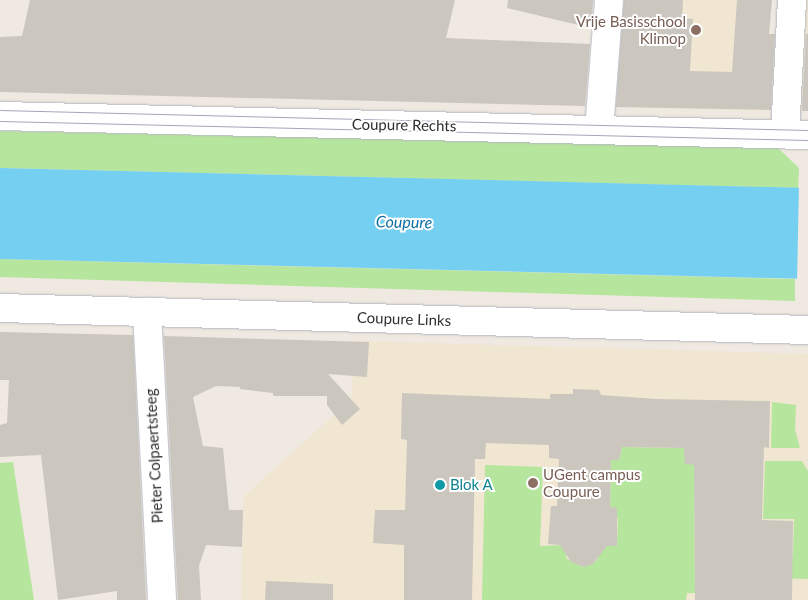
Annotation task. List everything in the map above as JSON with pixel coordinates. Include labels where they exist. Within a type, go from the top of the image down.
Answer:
[{"type":"street","points":[[599,130],[609,0]]},
{"type":"street","points":[[792,0],[797,135]]},
{"type":"street","name":"Coupure Rechts","points":[[0,116],[797,135]]},
{"type":"street","name":"Coupure Links","points":[[0,308],[808,330]]},
{"type":"street","name":"Pieter Colpaertsteeg","points":[[147,312],[162,600]]},
{"type":"shaded area","name":"Vrije Basisschool Klimop","points":[[626,0],[772,0],[764,111],[619,107]]},
{"type":"shaded area","points":[[803,0],[808,0],[808,111],[795,111]]},
{"type":"shaded area","name":"UGent campus Coupure","points":[[356,341],[808,354],[808,600],[241,600],[244,496],[351,400]]},
{"type":"green space","points":[[0,131],[776,146],[799,168],[798,188],[0,168]]},
{"type":"green space","points":[[0,259],[795,279],[795,301],[0,277]]},
{"type":"green space","points":[[772,402],[796,405],[795,429],[800,448],[771,448]]},
{"type":"green space","points":[[622,447],[684,448],[694,465],[695,593],[687,593],[686,600],[482,600],[485,465],[543,467],[540,546],[564,545],[567,559],[584,567],[597,560],[602,546],[617,546],[618,519],[610,507],[611,460],[619,460]]},
{"type":"green space","points":[[765,461],[802,461],[808,471],[808,579],[768,578],[769,555],[793,554],[794,519],[763,519]]},
{"type":"green space","points":[[13,462],[34,600],[0,600],[0,463]]},
{"type":"water","name":"Coupure","points":[[0,168],[808,188],[808,279],[0,259]]},
{"type":"pier","points":[[799,185],[808,185],[808,281],[797,281]]},
{"type":"building","points":[[30,0],[455,0],[446,38],[590,44],[585,106],[0,92],[0,37],[22,36]]},
{"type":"building","points":[[508,0],[593,0],[591,28],[507,8]]},
{"type":"building","name":"Vrije Basisschool Klimop","points":[[624,0],[683,0],[682,18],[693,19],[690,71],[732,72],[737,0],[772,0],[769,34],[775,34],[771,110],[616,107]]},
{"type":"building","points":[[806,34],[808,34],[808,111],[802,111]]},
{"type":"building","points":[[0,332],[133,335],[146,600],[117,600],[117,591],[58,600],[41,455],[0,457],[0,425],[7,423],[9,380],[0,380]]},
{"type":"building","points":[[164,336],[369,342],[367,377],[328,374],[360,409],[342,425],[327,405],[327,396],[273,396],[273,393],[240,389],[240,387],[216,386],[193,397],[203,446],[223,448],[229,510],[243,510],[242,547],[206,545],[199,566],[201,600],[178,600]]},
{"type":"building","name":"Blok A","points":[[573,389],[599,390],[601,395],[656,399],[770,401],[769,448],[764,447],[762,520],[793,521],[792,600],[695,600],[694,465],[685,464],[684,448],[622,447],[619,460],[611,460],[610,507],[617,508],[617,546],[607,546],[593,564],[584,567],[571,562],[560,545],[548,544],[551,506],[557,506],[559,459],[549,458],[549,445],[486,443],[485,459],[475,459],[472,600],[404,600],[404,545],[373,543],[375,510],[405,510],[407,440],[401,439],[402,393],[550,399],[550,394],[573,394]]},
{"type":"building","points":[[266,581],[333,584],[333,600],[265,600]]},
{"type":"tram line","points":[[0,110],[808,130]]},
{"type":"tram line","points":[[0,121],[808,140]]},
{"type":"place","name":"Vrije Basisschool Klimop","points":[[696,30]]},
{"type":"place","name":"UGent campus Coupure","points":[[533,483]]},
{"type":"place","name":"Blok A","points":[[440,485]]}]
